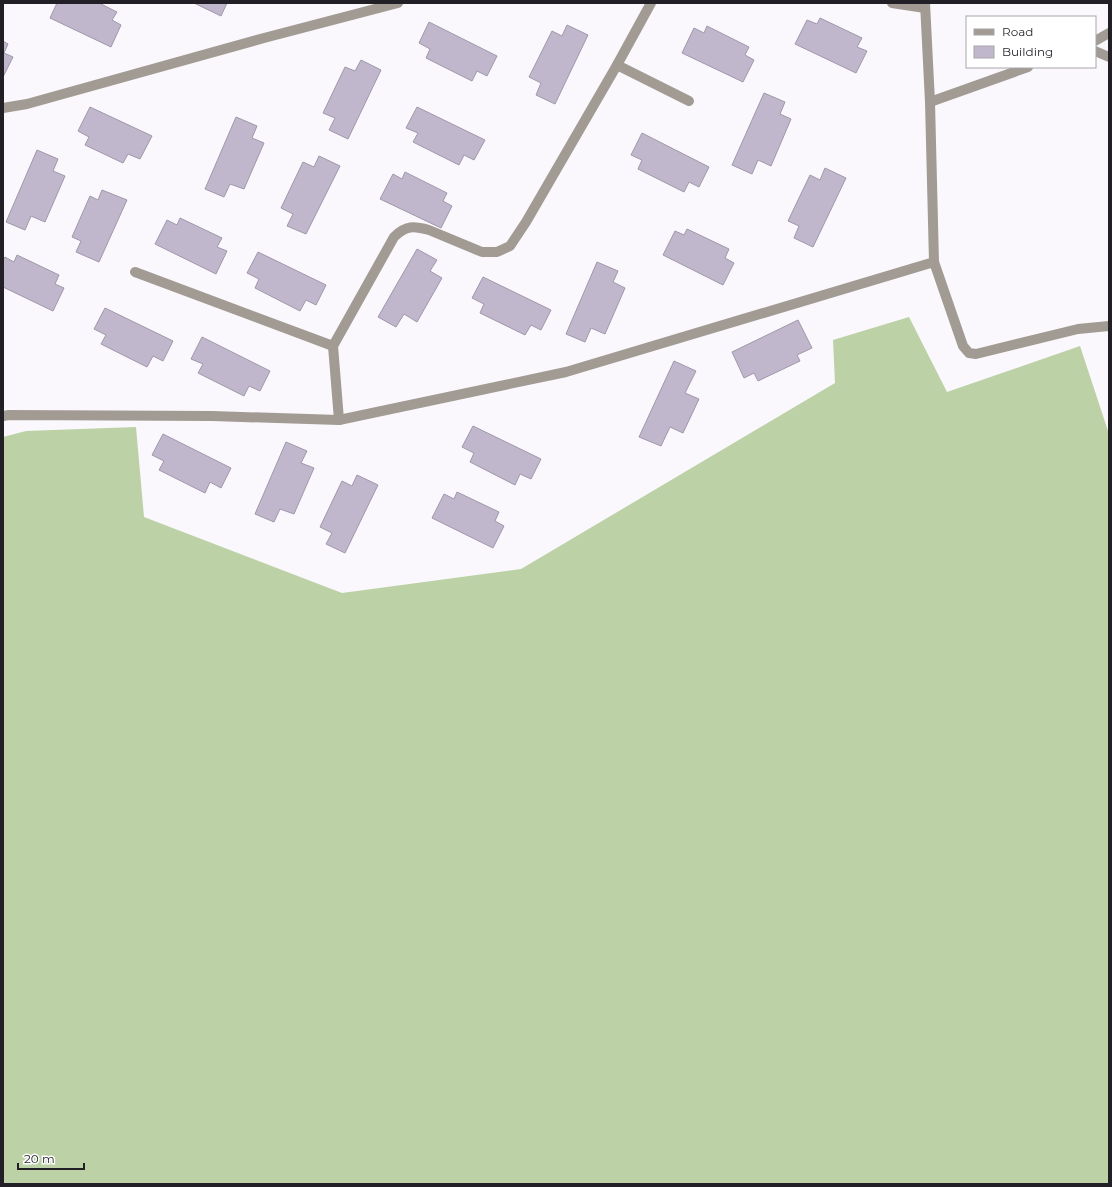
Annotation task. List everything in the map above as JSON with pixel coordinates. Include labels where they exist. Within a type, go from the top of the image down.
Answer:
[{"type":"street","points":[[3,108],[27,104],[264,38],[398,3]]},
{"type":"street","points":[[339,420],[333,346],[394,237],[408,227],[425,229],[482,252],[497,252],[510,246],[526,222],[617,65],[651,3]]},
{"type":"street","points":[[892,3],[925,6],[930,102],[934,262],[963,346],[969,353],[976,354],[1078,329],[1109,326]]},
{"type":"street","points":[[1096,40],[1109,33]]},
{"type":"street","points":[[1096,51],[1109,57]]},
{"type":"street","points":[[617,65],[689,101]]},
{"type":"street","points":[[930,102],[1025,68]]},
{"type":"street","points":[[3,416],[205,416],[339,420],[566,372],[934,262]]},
{"type":"street","points":[[135,272],[333,346]]},
{"type":"green space","points":[[909,317],[947,392],[1080,346],[1109,434],[1109,1184],[3,1184],[3,437],[26,431],[136,427],[144,517],[342,593],[521,569],[835,383],[833,340]]},
{"type":"building","points":[[57,3],[99,3],[117,12],[112,20],[121,25],[111,47],[50,18]]},
{"type":"building","points":[[194,3],[227,3],[221,16]]},
{"type":"building","points":[[820,18],[862,38],[857,47],[867,51],[856,73],[795,44],[807,20],[817,24]]},
{"type":"building","points":[[429,22],[497,56],[487,76],[477,71],[472,81],[426,58],[430,49],[419,43]]},
{"type":"building","points":[[567,25],[588,35],[555,104],[536,95],[541,83],[529,77],[552,31],[562,36]]},
{"type":"building","points":[[707,26],[749,47],[745,55],[754,60],[743,82],[682,53],[694,28],[704,33]]},
{"type":"building","points":[[3,41],[8,44],[4,53],[13,57],[3,77]]},
{"type":"building","points":[[361,60],[381,70],[348,139],[329,130],[335,118],[323,113],[345,67],[355,71]]},
{"type":"building","points":[[764,93],[785,102],[780,114],[791,119],[771,166],[758,160],[752,174],[732,165]]},
{"type":"building","points":[[90,107],[152,136],[140,159],[128,154],[123,163],[85,145],[89,137],[78,131]]},
{"type":"building","points":[[417,107],[485,140],[474,160],[464,155],[459,165],[413,142],[418,133],[406,128]]},
{"type":"building","points":[[236,117],[257,126],[252,138],[264,143],[244,189],[230,184],[224,197],[205,189]]},
{"type":"building","points":[[642,133],[709,167],[699,187],[689,182],[684,192],[638,169],[642,160],[631,155]]},
{"type":"building","points":[[37,150],[58,159],[53,171],[65,176],[45,222],[31,216],[25,230],[6,222]]},
{"type":"building","points":[[319,156],[340,166],[306,234],[287,226],[293,214],[281,208],[303,162],[314,167]]},
{"type":"building","points":[[825,168],[846,178],[813,247],[794,238],[799,226],[788,221],[810,175],[820,180]]},
{"type":"building","points":[[405,172],[447,193],[443,201],[452,206],[441,228],[380,199],[393,174],[402,179]]},
{"type":"building","points":[[102,190],[127,200],[99,262],[76,252],[81,241],[72,237],[90,196],[98,200]]},
{"type":"building","points":[[180,218],[222,238],[217,247],[227,251],[216,274],[155,244],[167,220],[177,225]]},
{"type":"building","points":[[687,229],[729,249],[725,258],[734,263],[723,285],[663,255],[675,231],[684,235]]},
{"type":"building","points":[[417,249],[437,260],[430,271],[442,278],[417,322],[404,314],[396,327],[378,317]]},
{"type":"building","points":[[258,252],[326,285],[316,305],[306,300],[300,311],[255,288],[259,279],[247,273]]},
{"type":"building","points":[[17,255],[59,275],[55,284],[64,288],[53,311],[3,287],[3,260],[5,257],[14,262]]},
{"type":"building","points":[[597,262],[618,271],[613,282],[625,288],[605,334],[591,328],[585,342],[566,334]]},
{"type":"building","points":[[483,277],[551,310],[541,330],[531,325],[525,335],[480,313],[484,304],[472,298]]},
{"type":"building","points":[[105,308],[173,341],[163,361],[153,356],[147,367],[101,344],[106,335],[94,329]]},
{"type":"building","points":[[798,320],[812,348],[797,355],[800,361],[758,381],[754,373],[744,378],[732,352]]},
{"type":"building","points":[[202,337],[270,371],[260,391],[249,386],[244,396],[198,373],[203,364],[191,359]]},
{"type":"building","points":[[674,361],[696,371],[685,393],[699,399],[683,433],[670,427],[661,446],[639,437]]},
{"type":"building","points":[[473,426],[541,459],[531,479],[520,474],[515,485],[470,462],[474,453],[462,447]]},
{"type":"building","points":[[163,434],[231,468],[221,488],[210,482],[205,493],[159,470],[164,461],[152,455]]},
{"type":"building","points":[[286,442],[307,451],[301,463],[314,468],[294,514],[280,509],[274,522],[255,514]]},
{"type":"building","points":[[357,475],[378,485],[345,553],[326,544],[332,533],[320,527],[342,481],[352,486]]},
{"type":"building","points":[[457,492],[499,512],[495,521],[504,526],[493,548],[432,518],[444,494],[454,499]]}]
